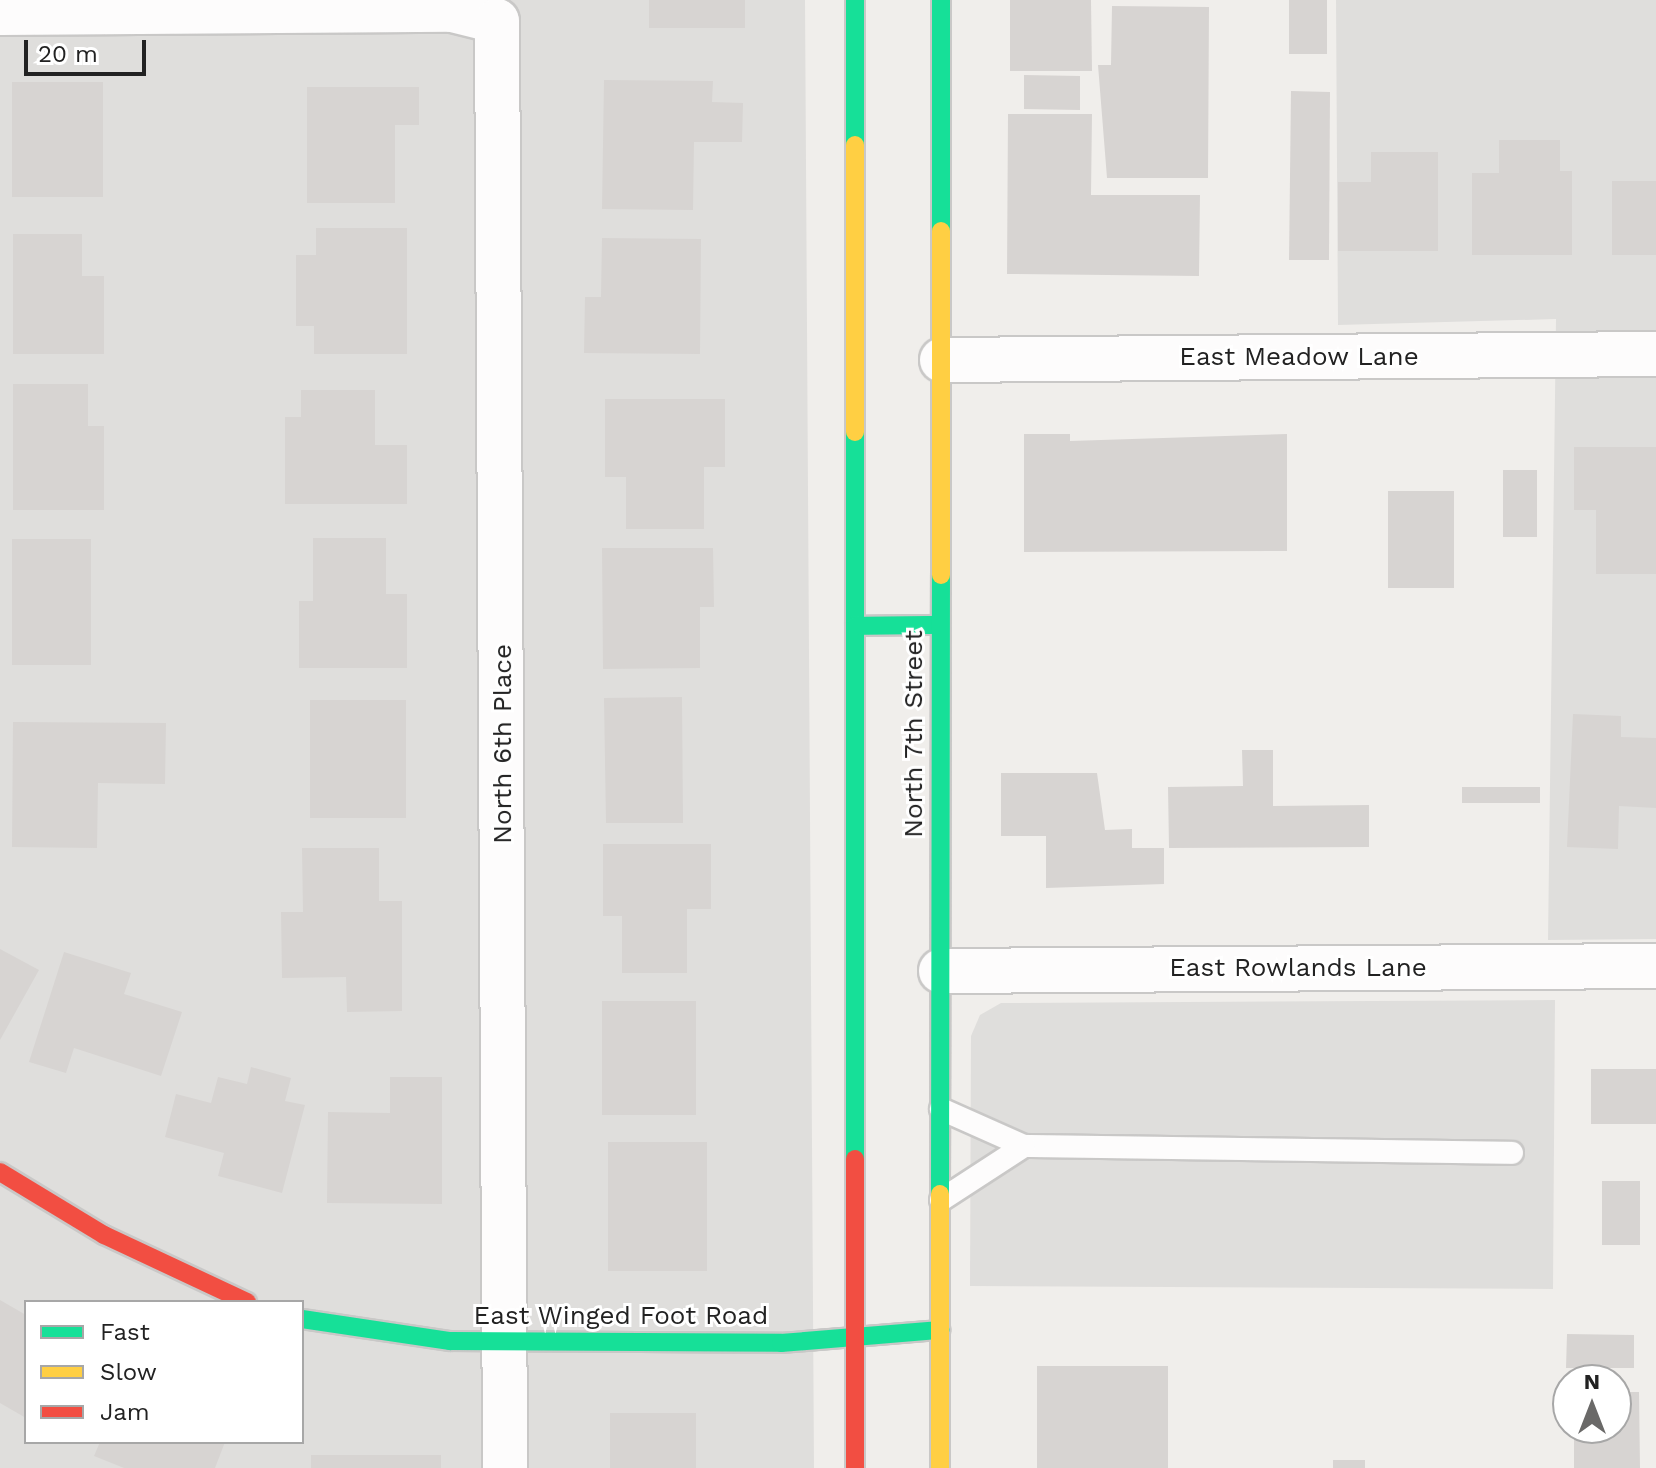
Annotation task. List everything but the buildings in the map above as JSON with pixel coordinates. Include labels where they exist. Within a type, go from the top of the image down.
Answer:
[{"type":"main road","points":[[855,0],[855,1468]]},
{"type":"main road","name":"North 7th Street","points":[[940,1468],[941,0]]},
{"type":"main road","points":[[855,626],[939,625]]},
{"type":"main road","points":[[0,1172],[104,1235],[243,1300]]},
{"type":"main road","name":"East Winged Foot Road","points":[[304,1319],[381,1335],[505,1342],[853,1337],[940,1330]]},
{"type":"street","name":"North 6th Place","points":[[0,13],[452,10],[497,21],[505,1468]]},
{"type":"street","name":"East Meadow Lane","points":[[942,360],[1656,354]]},
{"type":"street","name":"East Rowlands Lane","points":[[941,971],[1656,966]]},
{"type":"lane","points":[[941,1109],[1024,1146],[1512,1153]]},
{"type":"lane","points":[[941,1200],[1024,1146]]},
{"type":"shaded area","points":[[0,0],[805,0],[814,1468],[0,1468]]},
{"type":"shaded area","points":[[1336,0],[1656,0],[1656,939],[1548,940],[1556,319],[1338,325]]},
{"type":"shaded area","points":[[1555,1000],[1553,1289],[970,1286],[971,1036],[980,1015],[1001,1003]]},
{"type":"traffic: fast","points":[[855,0],[855,145]]},
{"type":"traffic: fast","points":[[941,0],[941,231]]},
{"type":"traffic: fast","points":[[855,432],[855,1159]]},
{"type":"traffic: fast","points":[[940,1194],[941,575]]},
{"type":"traffic: fast","points":[[855,626],[939,625]]},
{"type":"traffic: fast","points":[[304,1319],[450,1341],[781,1343],[940,1330]]},
{"type":"traffic: slow","points":[[855,145],[855,432]]},
{"type":"traffic: slow","points":[[941,231],[941,575]]},
{"type":"traffic: slow","points":[[940,1194],[940,1468]]},
{"type":"traffic: jam","points":[[855,1159],[855,1468]]},
{"type":"traffic: jam","points":[[0,1172],[104,1235],[243,1300]]}]
